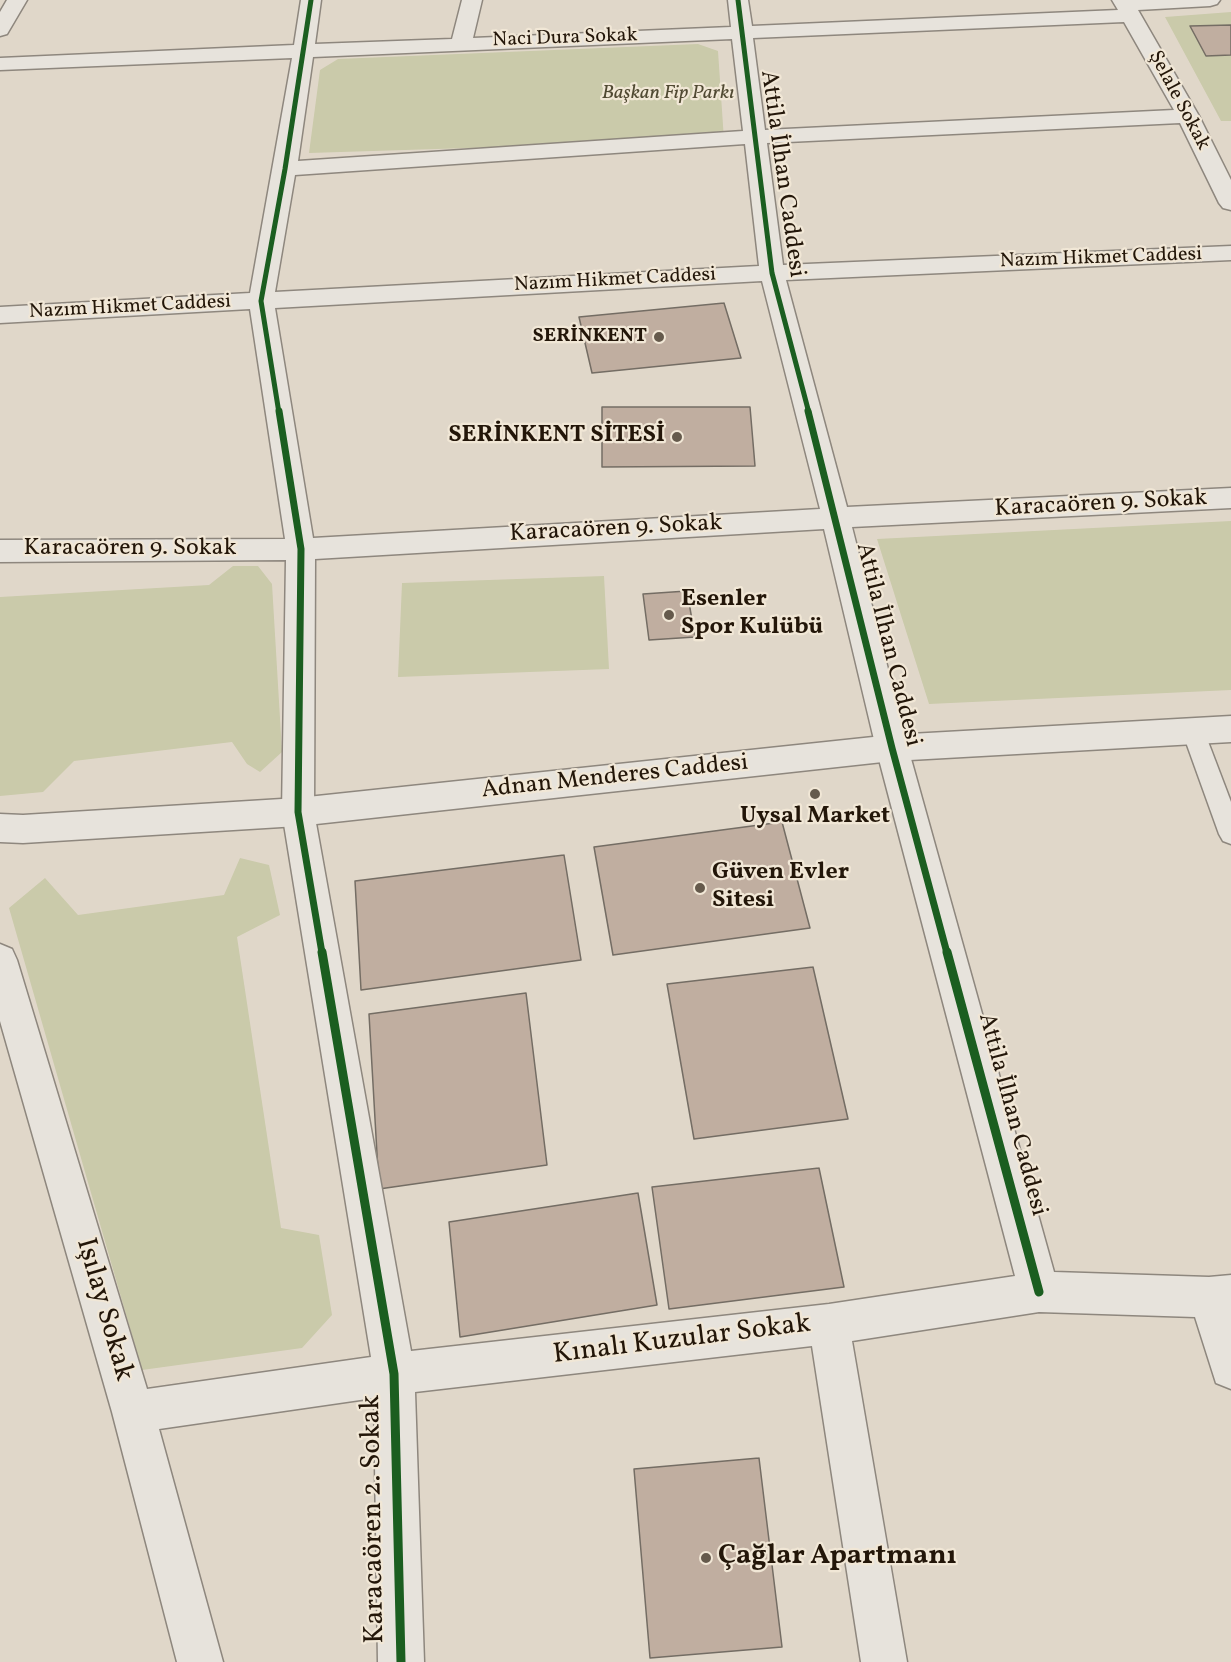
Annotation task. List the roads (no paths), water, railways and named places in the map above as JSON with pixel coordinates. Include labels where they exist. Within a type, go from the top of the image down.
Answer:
[{"type":"street","points":[[0,30],[17,0]]},
{"type":"street","name":"Karacaören 2. Sokak","points":[[311,0],[285,169],[261,301],[301,549],[298,812],[394,1374],[401,1662]]},
{"type":"street","points":[[461,43],[472,0]]},
{"type":"street","name":"Attila İlhan Caddesi","points":[[738,0],[772,273],[836,518],[892,748],[1039,1292]]},
{"type":"street","name":"Naci Dura Sokak","points":[[0,64],[743,32],[1210,0]]},
{"type":"street","name":"Şelale Sokak","points":[[1126,7],[1188,116],[1231,203]]},
{"type":"street","points":[[285,169],[754,137],[1188,116]]},
{"type":"street","name":"Nazım Hikmet Caddesi","points":[[0,315],[772,273],[1231,253]]},
{"type":"street","name":"Karacaören 9. Sokak","points":[[0,551],[301,549],[1231,498]]},
{"type":"street","name":"Adnan Menderes Caddesi","points":[[0,828],[35,828],[298,812],[892,748],[1231,729]]},
{"type":"street","name":"Işılay Sokak","points":[[0,960],[133,1412],[200,1662]]},
{"type":"street","name":"Kınalı Kuzular Sokak","points":[[133,1412],[394,1374],[829,1324],[1039,1292],[1220,1296]]},
{"type":"street","points":[[1220,1296],[1231,1368]]},
{"type":"street","points":[[829,1324],[884,1662]]},
{"type":"lane","points":[[1193,731],[1231,834]]},
{"type":"place","name":"SERİNKENT","points":[[659,337]]},
{"type":"place","name":"SERİNKENT SİTESİ","points":[[677,437]]},
{"type":"place","name":"Esenler Spor Kulübü","points":[[669,615]]},
{"type":"place","name":"Uysal Market","points":[[815,794]]},
{"type":"place","name":"Güven Evler Sitesi","points":[[700,888]]},
{"type":"place","name":"Çağlar Apartmanı","points":[[706,1558]]},
{"type":"park label","name":"Başkan Fip Parkı","points":[[668,94]]}]
